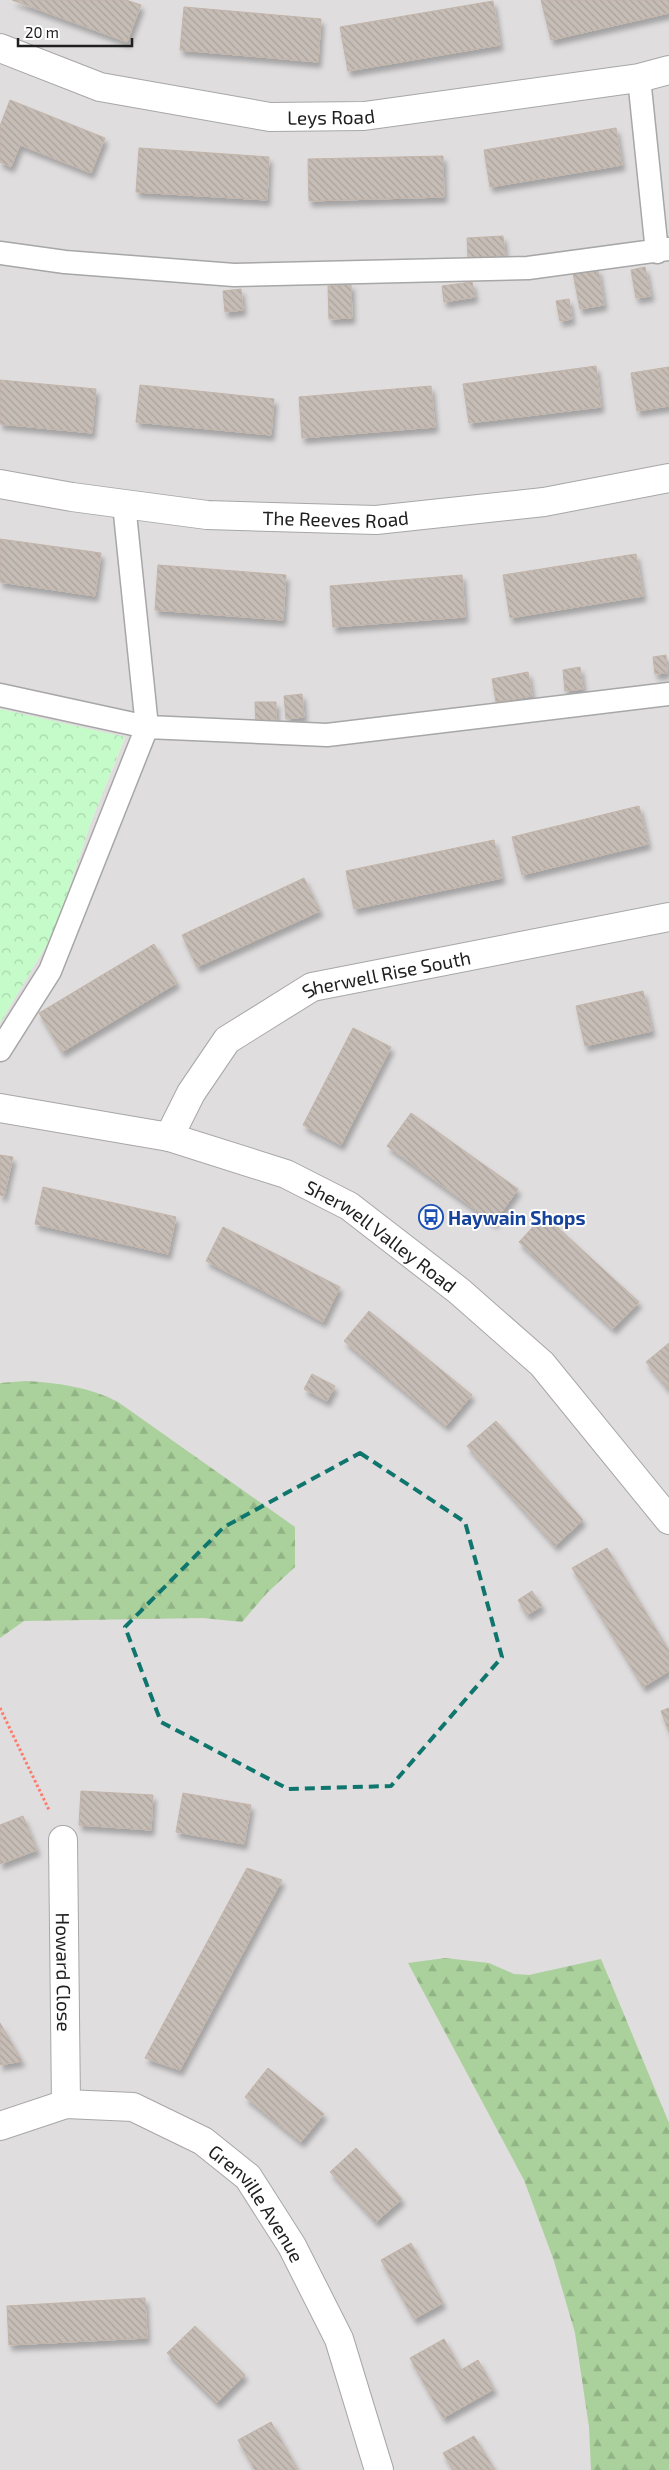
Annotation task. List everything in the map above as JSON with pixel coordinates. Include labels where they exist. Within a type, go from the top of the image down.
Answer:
[{"type":"street","name":"Leys Road","points":[[0,48],[100,87],[270,117],[364,116],[639,78],[669,70]]},
{"type":"street","name":"The Reeves Road","points":[[0,484],[207,515],[376,520],[544,502],[669,478]]},
{"type":"street","name":"Sherwell Rise South","points":[[169,1137],[191,1093],[228,1040],[312,987],[669,917]]},
{"type":"street","name":"Sherwell Valley Road","points":[[0,1108],[169,1137],[286,1174],[349,1206],[459,1291],[542,1364],[669,1520]]},
{"type":"street","name":"Howard Close","points":[[63,1840],[66,2104]]},
{"type":"street","name":"Grenville Avenue","points":[[0,2126],[66,2104],[132,2107],[203,2141],[248,2177],[292,2246],[339,2339],[379,2470]]},
{"type":"lane","points":[[0,253],[65,262],[234,275],[528,268],[663,251],[639,78]]},
{"type":"lane","points":[[0,1050],[50,971],[147,727],[124,504]]},
{"type":"lane","points":[[0,695],[147,727],[327,736],[669,694]]},
{"type":"path","points":[[0,1708],[63,1840]]},
{"type":"highlighted area","points":[[360,1453],[465,1522],[502,1657],[391,1786],[288,1789],[161,1722],[125,1627],[224,1527]]},
{"type":"shaded area","points":[[0,0],[669,0],[669,2470],[0,2470],[0,1023],[55,931],[90,825],[125,738],[0,709]]},
{"type":"green space","points":[[0,709],[125,737],[90,825],[55,931],[0,1023]]},
{"type":"green space","points":[[26,1381],[85,1389],[118,1402],[295,1527],[295,1567],[267,1593],[242,1622],[203,1618],[24,1621],[0,1638],[0,1383]]},
{"type":"green space","points":[[445,1958],[489,1963],[514,1974],[529,1975],[601,1959],[669,2123],[669,2470],[591,2470],[589,2427],[575,2333],[554,2261],[524,2180],[408,1963]]},
{"type":"building","points":[[12,0],[126,0],[141,5],[127,42]]},
{"type":"building","points":[[541,0],[669,0],[669,13],[551,40]]},
{"type":"building","points":[[493,1],[500,45],[348,71],[340,27]]},
{"type":"building","points":[[184,7],[321,19],[318,62],[180,50]]},
{"type":"building","points":[[10,100],[105,138],[91,173],[20,145],[11,167],[0,162],[0,126]]},
{"type":"building","points":[[616,128],[622,165],[490,187],[484,150]]},
{"type":"building","points":[[139,148],[269,157],[267,200],[136,192]]},
{"type":"building","points":[[443,156],[444,197],[309,201],[308,159]]},
{"type":"building","points":[[503,236],[505,256],[468,258],[467,238]]},
{"type":"building","points":[[645,267],[651,296],[636,298],[631,270]]},
{"type":"building","points":[[598,269],[604,305],[580,309],[573,273]]},
{"type":"building","points":[[472,282],[475,297],[444,302],[442,286]]},
{"type":"building","points":[[351,284],[352,318],[329,319],[328,286]]},
{"type":"building","points":[[241,289],[243,310],[225,312],[223,291]]},
{"type":"building","points":[[569,299],[572,319],[560,321],[556,301]]},
{"type":"building","points":[[596,366],[601,407],[469,423],[463,384]]},
{"type":"building","points":[[669,367],[669,406],[637,411],[631,373]]},
{"type":"building","points":[[0,380],[96,389],[92,433],[0,424]]},
{"type":"building","points":[[140,385],[274,399],[271,435],[136,422]]},
{"type":"building","points":[[431,386],[435,427],[302,438],[299,397]]},
{"type":"building","points":[[0,539],[101,553],[95,596],[0,582]]},
{"type":"building","points":[[636,554],[643,596],[510,618],[503,575]]},
{"type":"building","points":[[158,565],[286,575],[283,620],[155,610]]},
{"type":"building","points":[[462,575],[465,617],[333,627],[330,586]]},
{"type":"building","points":[[666,655],[667,673],[655,674],[653,657]]},
{"type":"building","points":[[580,667],[583,689],[565,691],[563,670]]},
{"type":"building","points":[[528,672],[532,696],[496,702],[492,679]]},
{"type":"building","points":[[302,694],[304,717],[286,719],[284,696]]},
{"type":"building","points":[[255,702],[276,702],[276,726],[256,725]]},
{"type":"building","points":[[639,806],[648,844],[522,875],[512,837]]},
{"type":"building","points":[[494,840],[502,878],[354,909],[346,871]]},
{"type":"building","points":[[304,878],[320,911],[197,967],[182,935]]},
{"type":"building","points":[[154,944],[177,983],[62,1052],[39,1013]]},
{"type":"building","points":[[643,991],[652,1031],[585,1046],[576,1006]]},
{"type":"building","points":[[353,1028],[391,1047],[341,1145],[303,1125]]},
{"type":"building","points":[[411,1113],[518,1189],[494,1223],[387,1146]]},
{"type":"building","points":[[0,1155],[13,1157],[4,1196],[0,1195]]},
{"type":"building","points":[[43,1187],[176,1217],[168,1254],[35,1224]]},
{"type":"building","points":[[544,1215],[639,1302],[613,1329],[519,1242]]},
{"type":"building","points":[[223,1227],[340,1287],[323,1322],[206,1261]]},
{"type":"building","points":[[369,1311],[472,1395],[446,1426],[344,1341]]},
{"type":"building","points":[[669,1343],[669,1390],[646,1362]]},
{"type":"building","points":[[312,1374],[335,1386],[327,1401],[304,1389]]},
{"type":"building","points":[[496,1421],[583,1520],[555,1546],[467,1446]]},
{"type":"building","points":[[607,1548],[669,1651],[669,1671],[643,1687],[572,1568]]},
{"type":"building","points":[[532,1591],[542,1606],[527,1615],[518,1600]]},
{"type":"building","points":[[669,1708],[669,1732],[661,1711]]},
{"type":"building","points":[[81,1791],[153,1795],[151,1830],[79,1825]]},
{"type":"building","points":[[183,1793],[251,1805],[244,1844],[176,1832]]},
{"type":"building","points":[[23,1816],[37,1850],[0,1864],[0,1825]]},
{"type":"building","points":[[247,1868],[282,1880],[180,2070],[145,2058]]},
{"type":"building","points":[[0,2023],[22,2061],[0,2065]]},
{"type":"building","points":[[268,2068],[324,2114],[301,2142],[245,2097]]},
{"type":"building","points":[[356,2148],[402,2199],[376,2222],[330,2172]]},
{"type":"building","points":[[411,2243],[443,2303],[414,2319],[381,2260]]},
{"type":"building","points":[[145,2298],[147,2338],[9,2345],[7,2306]]},
{"type":"building","points":[[195,2326],[245,2375],[217,2403],[167,2353]]},
{"type":"building","points":[[444,2339],[461,2370],[478,2360],[494,2389],[443,2418],[410,2358]]},
{"type":"building","points":[[271,2422],[298,2470],[255,2470],[238,2440]]},
{"type":"building","points":[[474,2436],[495,2470],[453,2470],[443,2453]]},
{"type":"place","name":"Haywain Shops","points":[[431,1217]]}]
